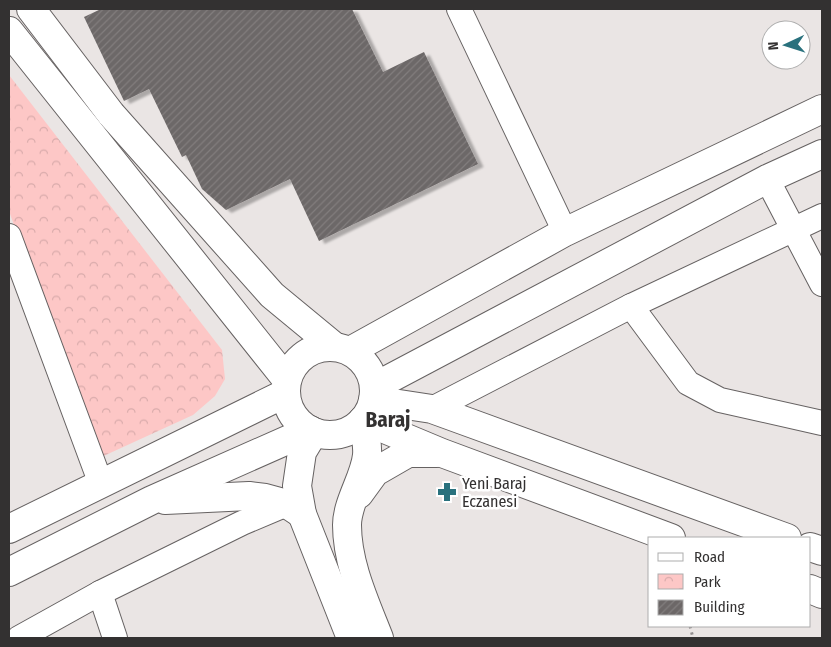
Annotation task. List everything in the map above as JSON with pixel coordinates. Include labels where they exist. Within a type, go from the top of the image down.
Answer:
[{"type":"street","points":[[31,9],[112,114],[272,295],[342,349],[362,360],[370,373],[366,438],[367,456],[347,523],[349,552],[357,580],[379,638]]},
{"type":"street","points":[[459,9],[565,232]]},
{"type":"street","points":[[9,31],[287,386]]},
{"type":"street","points":[[822,108],[565,232],[342,349],[322,348],[310,352],[300,358],[292,368],[287,386],[288,405],[294,417],[303,426],[312,431],[327,435],[340,434],[352,429],[368,407],[767,179],[822,154]]},
{"type":"street","points":[[767,179],[822,284]]},
{"type":"street","points":[[432,409],[631,306],[822,216]]},
{"type":"street","points":[[9,236],[101,484]]},
{"type":"street","points":[[631,306],[688,383],[720,400],[822,423]]},
{"type":"street","points":[[9,529],[101,484],[287,386]]},
{"type":"street","points":[[368,407],[432,409],[784,537]]},
{"type":"street","points":[[368,407],[442,453],[668,537]]},
{"type":"street","points":[[9,572],[152,500],[312,431]]},
{"type":"street","points":[[312,431],[302,452],[294,509],[351,638]]},
{"type":"street","points":[[351,505],[375,472],[408,453],[442,453]]},
{"type":"street","points":[[152,500],[249,496],[265,498],[294,509]]},
{"type":"street","points":[[28,636],[100,593],[242,523],[294,509]]},
{"type":"street","points":[[100,593],[115,638]]},
{"type":"green space","points":[[9,75],[222,350],[225,379],[215,396],[193,415],[97,459],[9,211]]},
{"type":"building","points":[[101,9],[352,9],[383,72],[424,52],[478,164],[319,241],[290,179],[226,210],[202,189],[186,155],[182,157],[149,89],[124,101],[84,17]]},
{"type":"place","name":"Yeni Baraj Eczanesi","points":[[447,492]]},
{"type":"district","name":"Baraj","points":[[388,420]]}]
